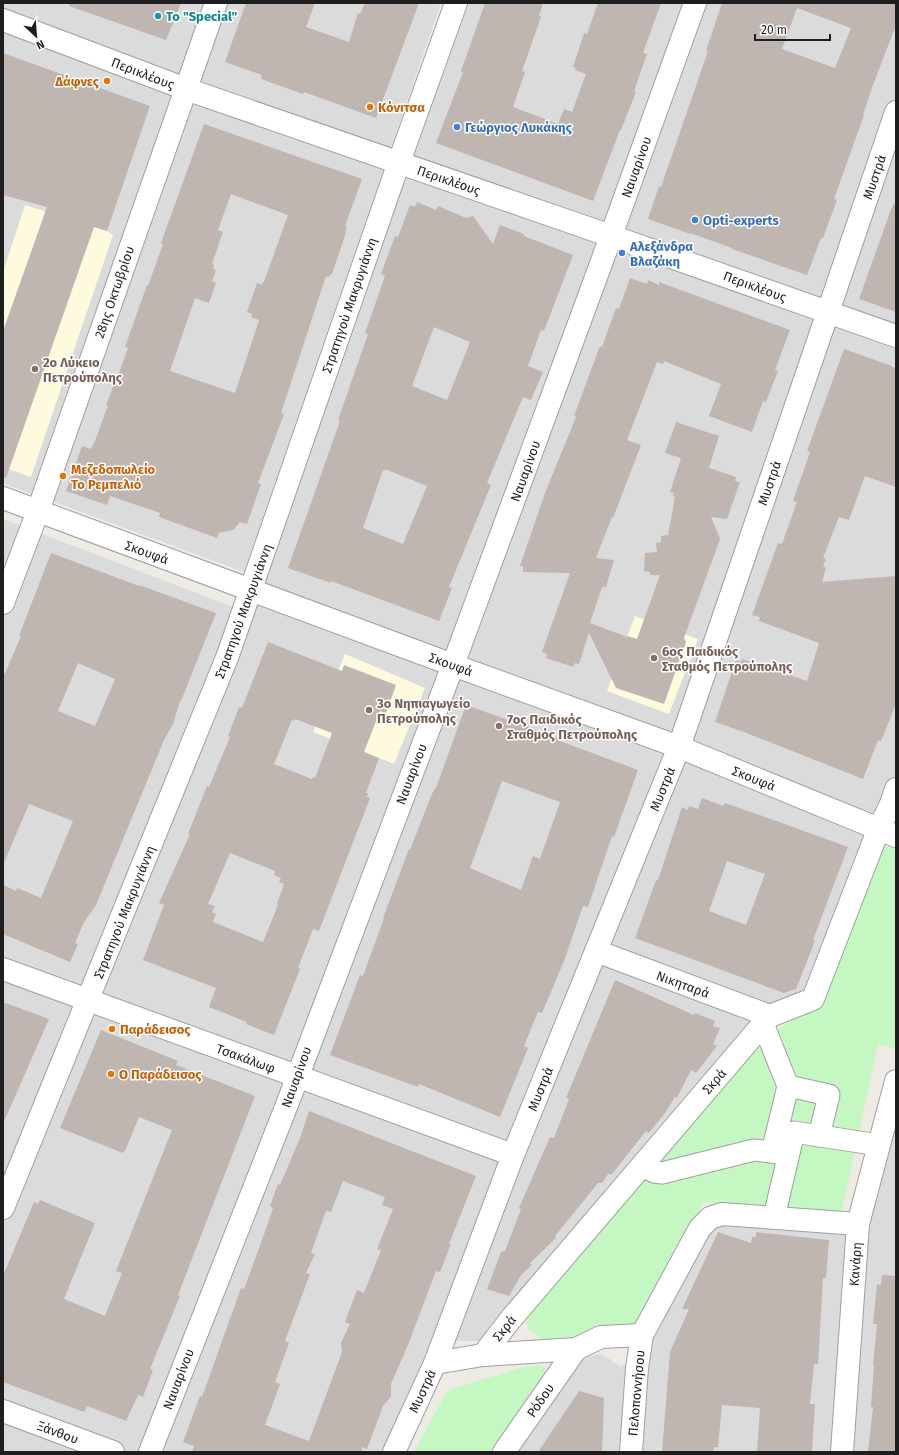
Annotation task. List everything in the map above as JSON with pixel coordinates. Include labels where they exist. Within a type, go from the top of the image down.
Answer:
[{"type":"street","name":"28ης Οκτωβρίου","points":[[3,603],[38,511],[216,3]]},
{"type":"street","name":"Στρατηγού Μακρυγιάννη","points":[[3,1208],[225,663],[399,162],[456,3]]},
{"type":"street","name":"Ναυαρίνου","points":[[150,1452],[288,1102],[296,1077],[453,665],[695,3]]},
{"type":"street","name":"Περικλέους","points":[[3,20],[186,89],[896,336]]},
{"type":"street","name":"Μυστρά","points":[[394,1452],[435,1363],[513,1156],[679,747],[896,112]]},
{"type":"street","name":"Σκουφά","points":[[3,498],[679,747],[887,832]]},
{"type":"street","name":"Σκρά","points":[[483,1355],[510,1320],[767,1020],[813,999],[887,832],[894,798]]},
{"type":"street","name":"Νικηταρά","points":[[596,952],[767,1020]]},
{"type":"street","name":"Τσακάλωφ","points":[[3,969],[513,1156]]},
{"type":"street","points":[[767,1020],[788,1086],[774,1218]]},
{"type":"street","name":"Κανάρη","points":[[842,1452],[858,1224],[896,1081]]},
{"type":"street","points":[[788,1086],[829,1095],[819,1136]]},
{"type":"street","points":[[780,1152],[794,1132],[879,1145]]},
{"type":"street","points":[[642,1166],[654,1172],[662,1173],[754,1150],[780,1152]]},
{"type":"street","name":"Πελοποννήσου","points":[[631,1452],[636,1368],[642,1335],[700,1228],[710,1218],[722,1214],[858,1224]]},
{"type":"street","points":[[435,1363],[483,1355],[576,1349],[601,1337],[642,1335]]},
{"type":"street","name":"Ρόδου","points":[[504,1452],[576,1349]]},
{"type":"street","name":"Ξάνθου","points":[[3,1411],[113,1452]]},
{"type":"shaded area","points":[[3,3],[441,3],[244,572],[3,483]]},
{"type":"shaded area","points":[[469,3],[896,3],[896,796],[808,996],[769,1009],[486,1341],[431,1341],[383,1452],[3,1452],[3,519],[254,615],[395,208]]},
{"type":"shaded area","name":"2ο Λύκειο Πετρούπολης","points":[[25,205],[107,231],[113,235],[31,477],[3,467],[3,272]]},
{"type":"shaded area","name":"6ος Παιδικός Σταθμός Πετρούπολης","points":[[635,616],[698,639],[669,714],[607,691]]},
{"type":"shaded area","name":"3ο Νηπιαγωγείο Πετρούπολης","points":[[345,654],[425,688],[394,764],[313,732]]},
{"type":"shaded area","points":[[896,1121],[896,1452],[515,1452],[580,1358],[602,1354],[621,1367],[655,1337],[711,1228],[721,1224],[867,1234]]},
{"type":"green space","points":[[881,843],[896,849],[896,1049],[878,1044],[841,1215],[703,1202],[669,1269],[635,1330],[597,1324],[582,1336],[542,1339],[529,1329],[525,1320],[646,1173],[760,1039],[820,1005]]},
{"type":"green space","points":[[541,1365],[545,1368],[546,1375],[494,1452],[414,1452],[445,1395],[451,1389],[525,1367]]},
{"type":"building","points":[[69,3],[181,3],[166,40],[69,6]]},
{"type":"building","points":[[246,3],[315,3],[306,27],[349,42],[358,13],[360,14],[365,3],[419,3],[376,118],[304,92],[303,94],[261,79],[262,75],[225,62]]},
{"type":"building","points":[[485,3],[543,3],[539,16],[541,17],[522,71],[525,72],[513,107],[558,124],[564,109],[572,112],[586,74],[575,70],[576,68],[573,67],[584,33],[587,34],[598,3],[661,3],[643,53],[647,54],[634,91],[636,92],[593,201],[436,143],[463,72],[461,71]]},
{"type":"building","points":[[722,3],[896,3],[896,25],[873,85],[834,199],[837,200],[807,275],[648,219],[659,186],[661,187],[708,51],[706,51]],"holes":[[[797,8],[851,28],[835,68],[782,49]]]},
{"type":"building","points":[[3,53],[150,106],[107,231],[94,227],[6,478],[3,477],[3,331],[47,207],[3,195]]},
{"type":"building","points":[[204,124],[362,179],[345,226],[347,226],[346,233],[332,274],[329,277],[326,276],[281,413],[284,414],[258,483],[261,484],[247,524],[240,522],[233,530],[219,533],[217,538],[159,517],[160,513],[110,496],[107,505],[66,491],[82,446],[91,449],[95,441],[108,405],[106,405],[128,348],[125,347],[163,244],[161,243]],"holes":[[[231,194],[288,215],[264,282],[262,285],[257,283],[247,312],[252,314],[251,317],[259,320],[235,393],[170,371],[195,298],[209,303],[216,283],[212,281],[216,270],[213,269],[214,265],[212,264],[223,232],[218,230]]]},
{"type":"building","points":[[417,202],[436,210],[438,206],[466,218],[473,216],[493,244],[500,225],[573,255],[544,331],[541,330],[528,366],[543,372],[531,400],[523,397],[487,483],[491,485],[449,587],[452,588],[439,621],[331,581],[331,583],[288,568],[340,421],[338,420],[368,334],[365,333],[385,276],[381,274],[395,236],[398,237],[410,205],[415,207]],"holes":[[[434,327],[470,342],[447,400],[412,386]],[[385,469],[427,486],[403,544],[363,528],[383,470],[385,471]]]},
{"type":"building","points":[[893,204],[896,205],[896,312],[859,299]]},
{"type":"building","points":[[630,278],[647,284],[648,280],[659,285],[659,282],[790,330],[775,370],[778,371],[766,402],[763,401],[752,432],[709,416],[721,384],[664,361],[663,364],[657,362],[627,440],[641,445],[596,558],[614,560],[606,587],[602,587],[590,623],[627,637],[637,639],[660,575],[650,575],[650,572],[644,571],[645,553],[657,552],[656,543],[661,542],[661,536],[668,535],[675,497],[673,496],[674,493],[670,492],[681,458],[665,453],[676,422],[719,436],[709,468],[736,477],[735,481],[740,482],[727,519],[711,517],[720,539],[684,638],[686,642],[664,704],[616,688],[589,633],[579,664],[575,663],[573,667],[546,658],[547,654],[542,652],[570,573],[523,572],[523,566],[520,566],[545,493],[576,417],[574,416],[600,346],[602,347],[616,308],[619,309]]},
{"type":"building","points":[[844,349],[896,368],[896,487],[865,476],[849,520],[839,517],[823,558],[826,559],[823,566],[826,568],[822,582],[896,576],[896,704],[881,741],[878,740],[863,779],[715,722],[736,660],[741,662],[742,659],[807,681],[819,643],[759,621],[760,617],[752,615],[778,543],[782,544],[797,502],[793,501],[810,452],[807,451]]},
{"type":"building","points":[[51,553],[216,613],[180,701],[173,724],[164,740],[96,905],[83,924],[75,943],[78,944],[70,962],[3,934],[3,885],[16,891],[17,888],[41,898],[73,821],[29,804],[3,865],[3,678],[21,636],[19,636]],"holes":[[[78,663],[115,679],[95,726],[58,711]]]},
{"type":"building","points":[[268,642],[342,671],[344,665],[396,685],[386,713],[380,711],[364,752],[379,758],[366,793],[368,793],[367,797],[370,798],[319,931],[313,929],[298,968],[300,969],[274,1035],[246,1024],[247,1022],[209,1007],[216,988],[143,960],[164,905],[159,903],[190,834],[188,834],[207,786],[209,787],[230,737],[228,736],[239,707],[242,708]],"holes":[[[295,719],[332,733],[315,778],[313,777],[312,779],[274,764],[292,720],[294,721]],[[230,853],[275,871],[274,875],[281,878],[279,882],[284,884],[277,904],[278,905],[263,942],[213,922],[216,914],[212,912],[215,906],[208,904]]]},
{"type":"building","points":[[466,705],[558,738],[557,740],[638,770],[614,837],[612,836],[588,907],[583,906],[564,961],[542,1013],[538,1012],[524,1046],[528,1048],[500,1117],[419,1084],[418,1087],[330,1055],[360,975],[363,976],[409,849],[410,850],[431,796],[436,788]],"holes":[[[502,781],[560,802],[540,859],[533,856],[521,890],[470,868]]]},
{"type":"building","points":[[702,798],[723,806],[725,803],[848,847],[813,940],[815,941],[796,989],[784,993],[635,938],[656,880],[658,880],[682,807],[688,810],[689,806],[698,809]],"holes":[[[727,861],[765,874],[746,925],[709,911]]]},
{"type":"building","points":[[615,980],[694,1015],[695,1013],[715,1021],[713,1026],[720,1028],[713,1044],[717,1046],[696,1073],[691,1070],[677,1098],[675,1097],[665,1113],[649,1133],[646,1131],[612,1174],[608,1174],[602,1183],[598,1183],[555,1236],[556,1238],[530,1263],[532,1265],[521,1275],[509,1296],[487,1289],[501,1252],[505,1251],[521,1209],[519,1208],[550,1137],[554,1138],[569,1099],[566,1098]]},
{"type":"building","points":[[3,1002],[49,1019],[3,1124]]},
{"type":"building","points":[[101,1030],[178,1061],[176,1065],[255,1096],[178,1295],[180,1296],[150,1369],[153,1370],[143,1397],[138,1395],[126,1421],[87,1406],[84,1412],[3,1382],[3,1276],[34,1202],[38,1204],[40,1200],[95,1223],[64,1299],[105,1316],[122,1273],[116,1271],[172,1130],[139,1117],[123,1153],[60,1128]]},
{"type":"building","points":[[309,1111],[476,1176],[449,1244],[451,1244],[440,1272],[436,1271],[408,1345],[391,1384],[391,1396],[383,1406],[367,1449],[362,1447],[361,1452],[192,1452],[194,1446],[183,1442],[200,1396],[202,1397],[241,1288],[244,1289],[273,1208],[270,1206],[278,1184],[280,1185],[300,1138]],"holes":[[[343,1181],[385,1197],[382,1205],[393,1209],[377,1249],[381,1250],[364,1293],[357,1290],[345,1322],[350,1324],[341,1343],[342,1352],[309,1441],[265,1425],[280,1384],[275,1382],[289,1343],[285,1341],[310,1274],[306,1273],[315,1254],[311,1253],[326,1211],[331,1212]]]},
{"type":"building","points":[[718,1232],[751,1243],[752,1237],[756,1237],[756,1232],[829,1240],[826,1278],[823,1278],[818,1364],[814,1364],[810,1404],[815,1404],[812,1452],[757,1452],[760,1408],[722,1405],[718,1447],[714,1447],[713,1452],[662,1452],[670,1352],[689,1309],[682,1309]]},
{"type":"building","points":[[882,1275],[896,1276],[896,1452],[868,1452],[873,1407],[871,1407],[873,1365],[877,1324],[873,1324],[877,1284],[881,1285]]},
{"type":"building","points":[[579,1391],[604,1398],[602,1452],[538,1452]]},
{"type":"place","name":"Το \"Special\"","points":[[158,16]]},
{"type":"place","name":"Δάφνες","points":[[107,81]]},
{"type":"place","name":"Κόνιτσα","points":[[370,107]]},
{"type":"place","name":"Γεώργιος Λυκάκης","points":[[457,127]]},
{"type":"place","name":"Opti-experts","points":[[695,220]]},
{"type":"place","name":"Αλεξάνδρα Βλαζάκη","points":[[622,253]]},
{"type":"place","name":"2ο Λύκειο Πετρούπολης","points":[[35,369]]},
{"type":"place","name":"Μεζεδοπωλείο Το Ρεμπελιό","points":[[63,476]]},
{"type":"place","name":"6ος Παιδικός Σταθμός Πετρούπολης","points":[[654,658]]},
{"type":"place","name":"3ο Νηπιαγωγείο Πετρούπολης","points":[[369,710]]},
{"type":"place","name":"7ος Παιδικός Σταθμός Πετρούπολης","points":[[499,726]]},
{"type":"place","name":"Παράδεισος","points":[[112,1029]]},
{"type":"place","name":"Ο Παράδεισος","points":[[111,1074]]}]
